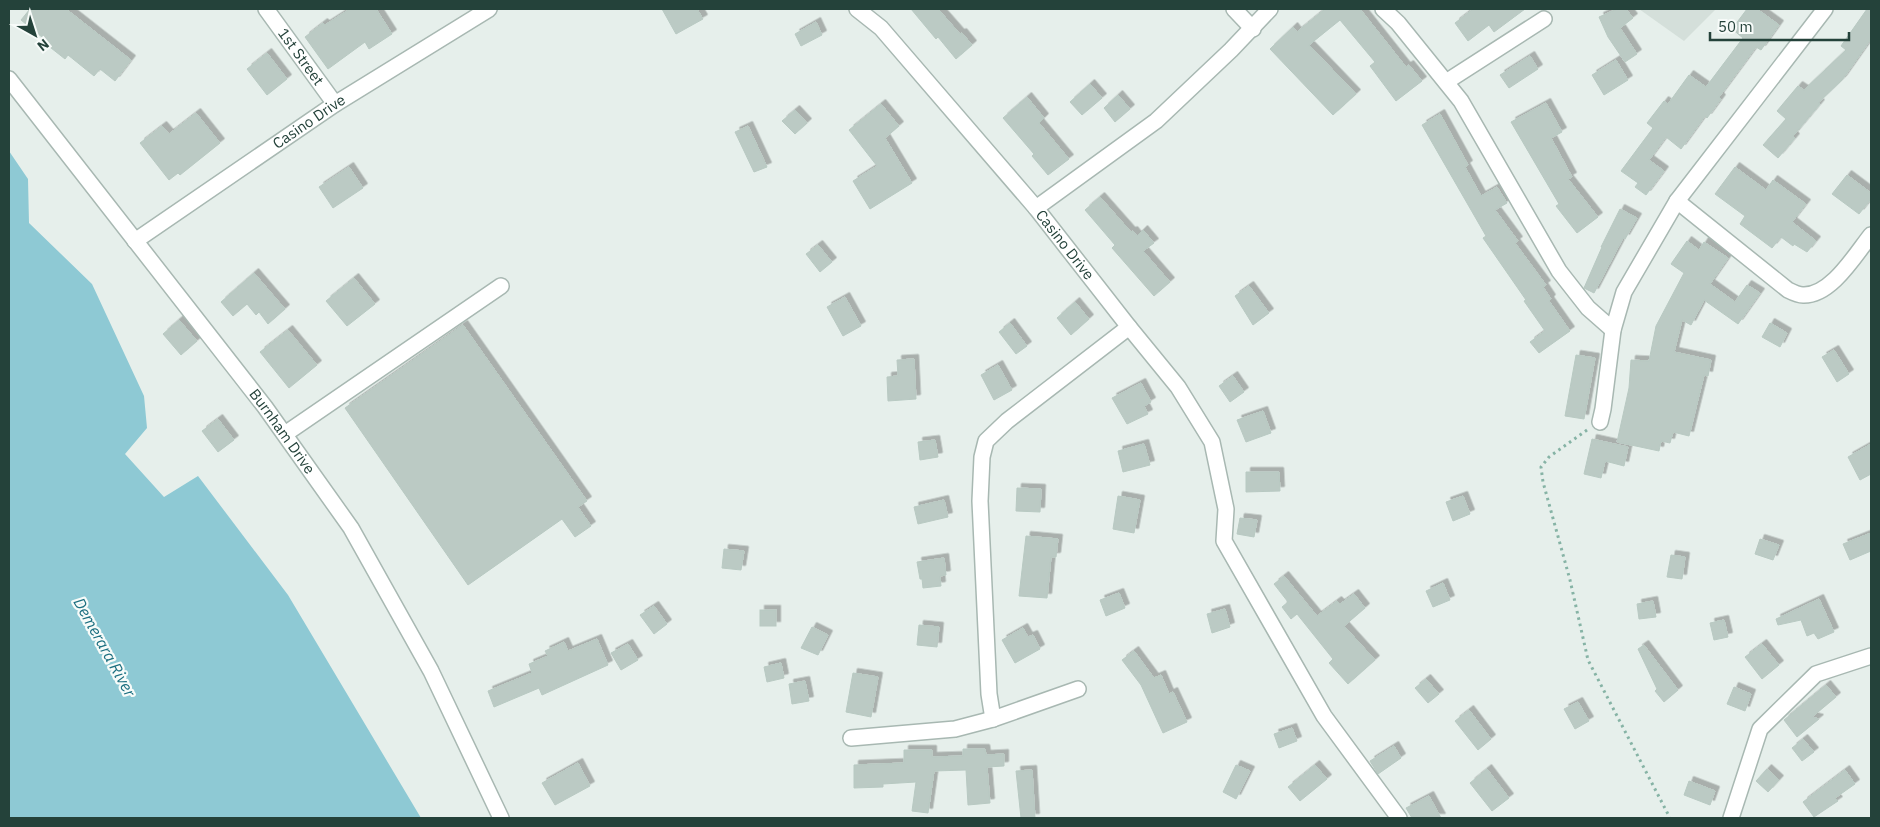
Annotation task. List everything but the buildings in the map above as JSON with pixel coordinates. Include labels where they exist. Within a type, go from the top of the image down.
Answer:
[{"type":"street","name":"1st Street","points":[[266,9],[336,104]]},
{"type":"street","name":"Casino Drive","points":[[135,241],[336,104],[489,9]]},
{"type":"street","name":"Casino Drive","points":[[857,9],[881,28],[1036,208],[1178,387],[1212,442],[1226,509],[1224,541],[1228,549],[1324,716],[1399,818]]},
{"type":"street","points":[[1234,9],[1253,29]]},
{"type":"street","points":[[1036,208],[1156,121],[1253,29],[1270,9]]},
{"type":"street","points":[[1383,9],[1398,23],[1461,101],[1559,271],[1588,308],[1613,330]]},
{"type":"street","points":[[1600,422],[1613,330],[1624,292],[1677,201],[1825,9]]},
{"type":"street","points":[[1446,82],[1544,19]]},
{"type":"street","name":"Burnham Drive","points":[[9,79],[285,434],[351,528],[408,628],[451,711],[501,818]]},
{"type":"street","points":[[1677,201],[1788,290],[1802,295],[1822,290],[1838,277],[1871,235]]},
{"type":"street","points":[[285,434],[502,286]]},
{"type":"street","points":[[993,719],[989,694],[980,501],[982,457],[986,441],[1007,421],[1129,327]]},
{"type":"street","points":[[1731,818],[1760,729],[1816,674],[1871,656]]},
{"type":"street","points":[[850,738],[955,729],[993,719],[1078,688]]},
{"type":"path","points":[[1600,422],[1549,456],[1541,467],[1543,482],[1570,580],[1588,660],[1670,818]]},
{"type":"shaded area","points":[[1639,9],[1716,9],[1684,41]]},
{"type":"water","name":"Demerara River","points":[[9,151],[28,179],[29,223],[92,284],[144,396],[147,428],[125,454],[164,497],[198,476],[288,595],[421,818],[9,818]]}]
